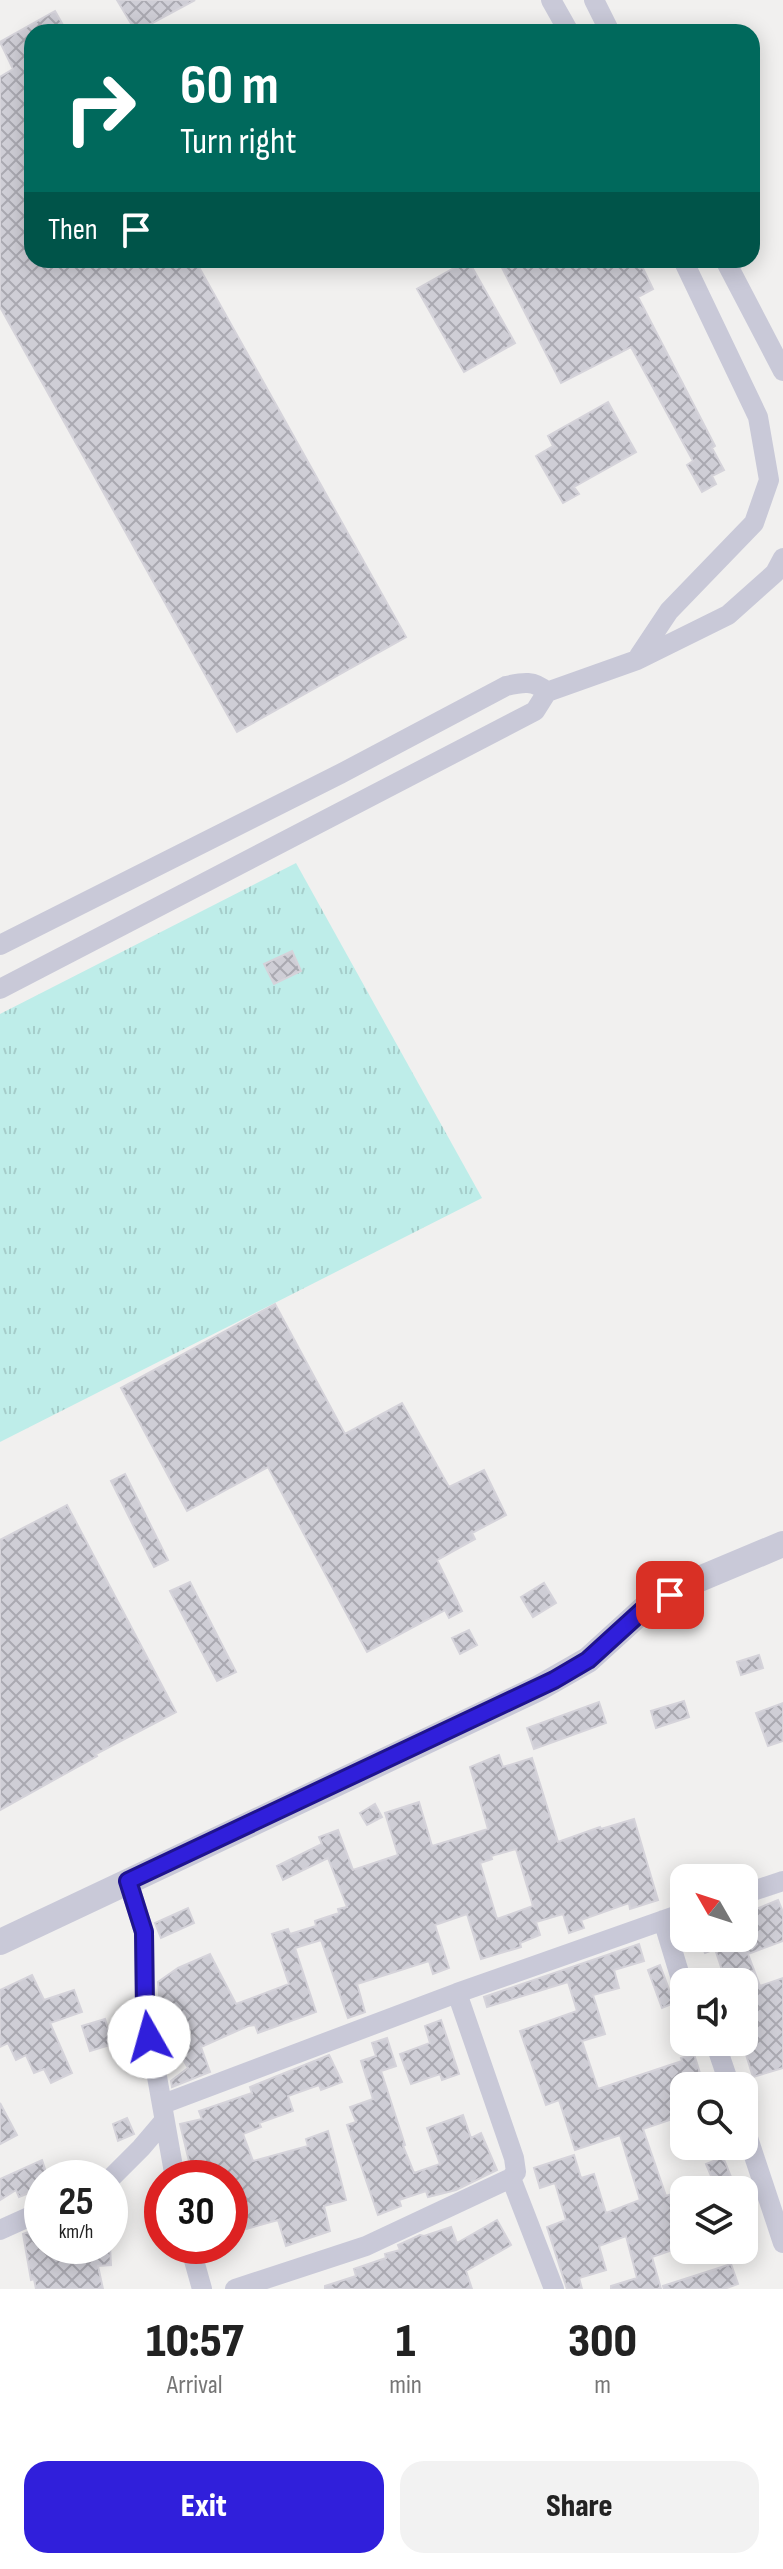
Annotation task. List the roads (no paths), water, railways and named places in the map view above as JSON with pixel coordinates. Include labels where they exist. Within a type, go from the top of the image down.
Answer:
[{"type":"street","points":[[551,0],[564,24]]},
{"type":"street","points":[[594,0],[606,24]]},
{"type":"street","points":[[637,660],[669,611],[754,523],[769,480],[758,417],[687,268]]},
{"type":"street","points":[[729,268],[783,371]]},
{"type":"street","points":[[0,989],[535,711],[547,692],[637,660],[728,615],[775,573],[783,558]]},
{"type":"street","points":[[0,945],[340,774],[506,686],[527,681],[547,692]]},
{"type":"street","points":[[0,1942],[539,1688],[588,1660],[644,1609],[697,1580],[783,1544]]},
{"type":"street","points":[[128,1881],[144,1932],[145,2009],[172,2160]]},
{"type":"street","points":[[758,1889],[783,1881]]},
{"type":"street","points":[[128,2161],[141,2148],[163,2113],[457,1993],[670,1918]]},
{"type":"street","points":[[663,1920],[678,1968]]},
{"type":"street","points":[[235,2289],[366,2246],[511,2178],[516,2172],[514,2158],[457,1993]]},
{"type":"street","points":[[141,2148],[160,2160]]},
{"type":"street","points":[[755,2160],[783,2243]]},
{"type":"street","points":[[511,2178],[554,2289]]},
{"type":"street","points":[[0,2230],[24,2219]]},
{"type":"street","points":[[195,2264],[202,2289]]}]
